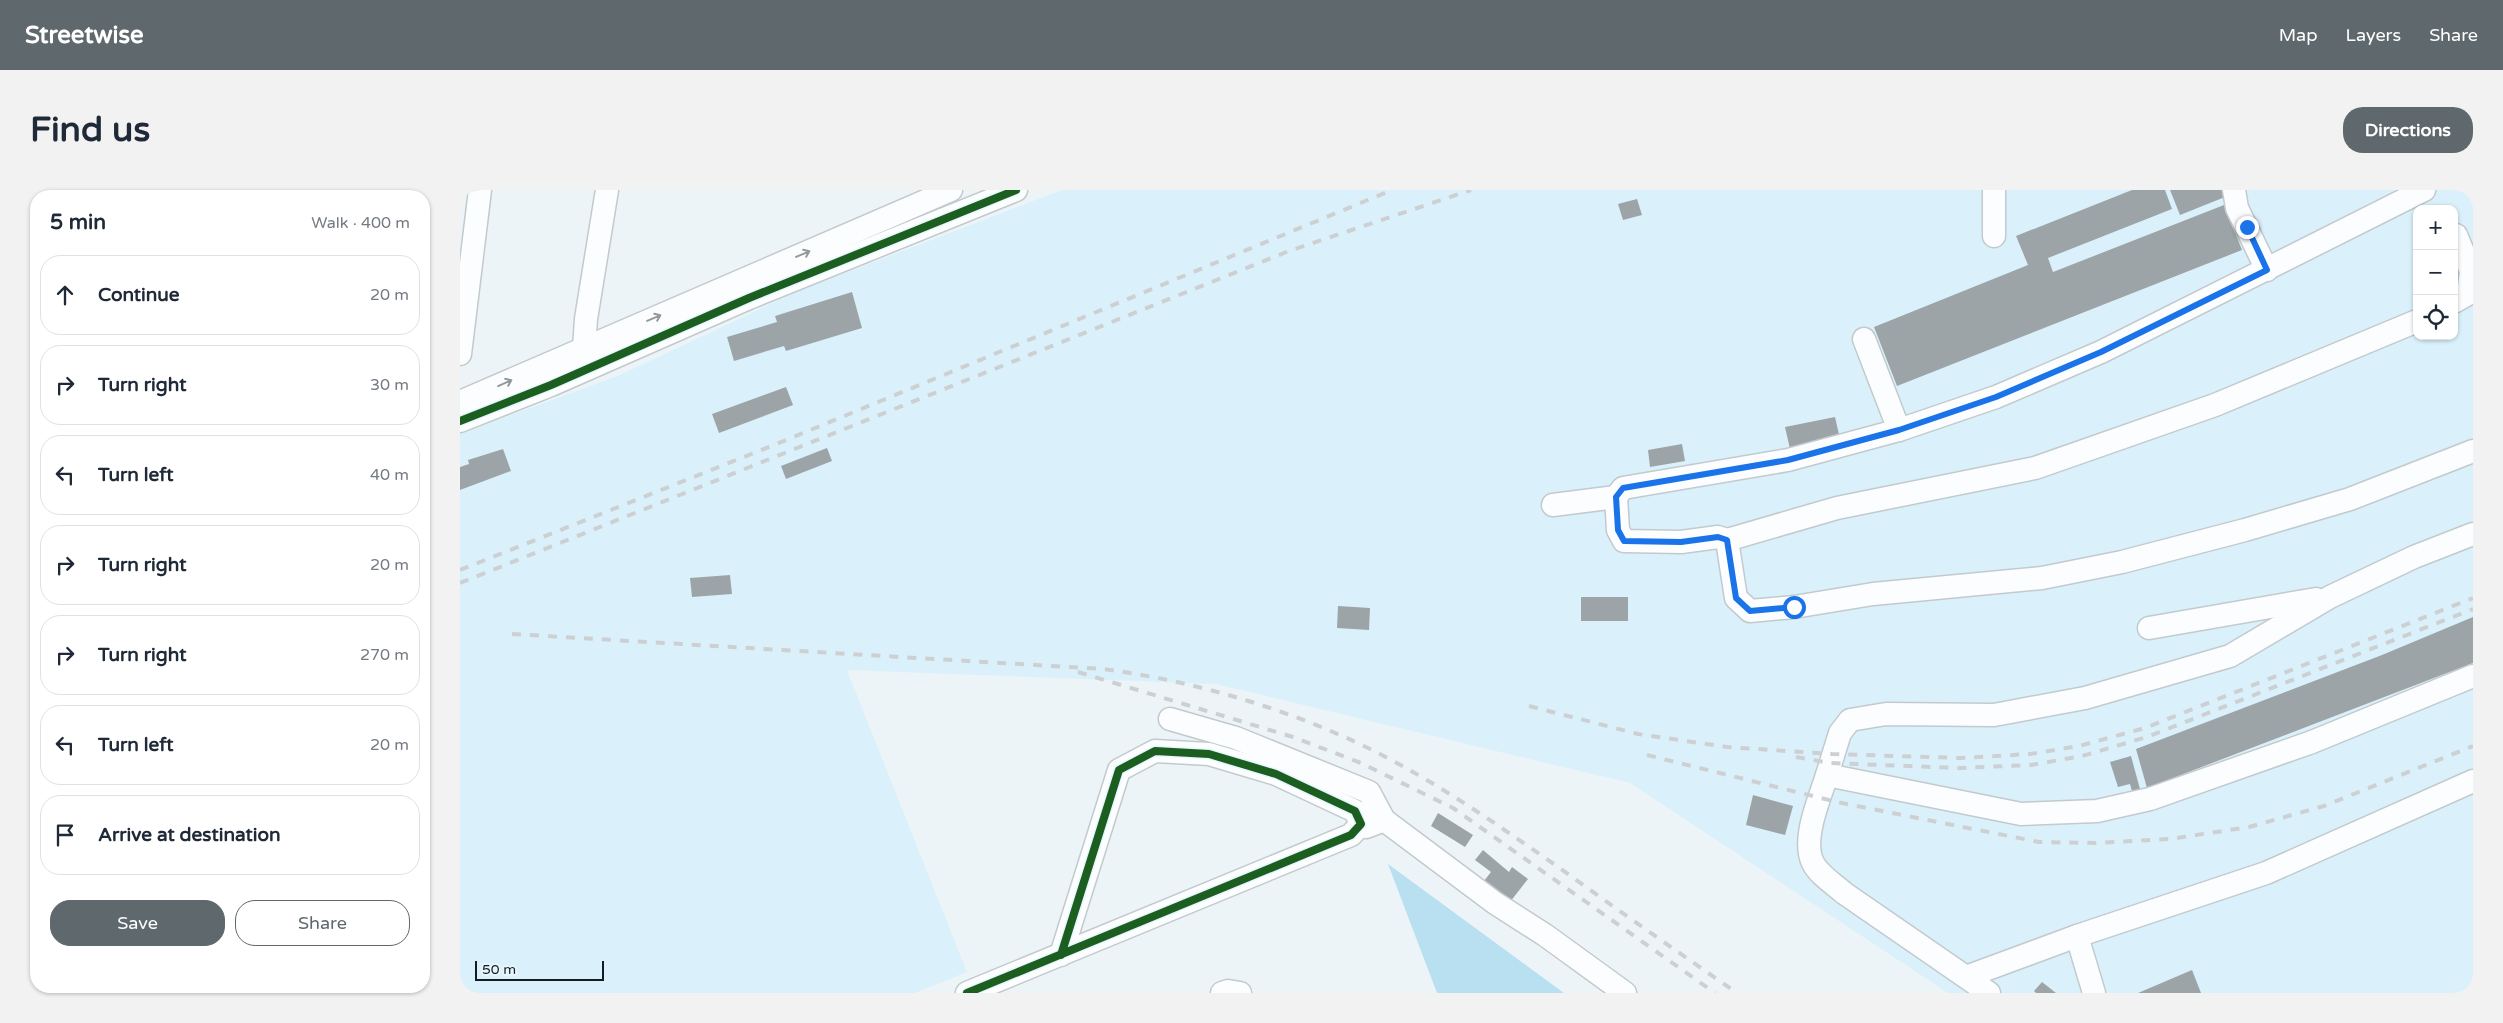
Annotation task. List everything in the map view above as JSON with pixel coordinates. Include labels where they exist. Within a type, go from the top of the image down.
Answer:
[{"type":"street","points":[[460,354],[480,190]]},
{"type":"street","points":[[586,359],[586,319],[607,190]]},
{"type":"street","points":[[460,402],[586,359],[749,298],[1016,190]]},
{"type":"street","points":[[1994,190],[1994,236]]},
{"type":"street","points":[[2234,190],[2237,208],[2267,270]]},
{"type":"street","points":[[2413,323],[2214,405],[2035,468],[1837,508],[1727,540],[1718,537],[1681,542],[1624,541],[1618,530],[1616,497],[1623,488],[1788,460],[1899,430],[1996,397],[2084,359],[2267,270],[2424,190]]},
{"type":"street","points":[[460,421],[586,359],[944,191],[946,218]]},
{"type":"street","points":[[2458,240],[2471,271],[2468,294],[2458,300]]},
{"type":"street","points":[[1864,339],[1899,430]]},
{"type":"street","points":[[1727,540],[1736,598],[1750,611],[1794,607],[1873,594],[2042,578],[2122,562],[2245,530],[2350,499],[2473,451]]},
{"type":"street","points":[[1553,505],[1616,497]]},
{"type":"street","points":[[1989,993],[1844,893],[1825,877],[1813,863],[1809,848],[1814,814],[1840,733],[1850,720],[1886,714],[1994,714],[2085,698],[2230,656],[2330,597],[2414,557],[2473,534]]},
{"type":"street","points":[[2149,628],[2330,597]]},
{"type":"street","points":[[1828,775],[2021,814],[2097,811],[2150,798],[2312,742],[2473,676]]},
{"type":"street","points":[[1170,719],[1236,738],[1370,792],[1384,820],[1496,903],[1545,935],[1625,993]]},
{"type":"street","points":[[1061,954],[1119,770],[1155,751],[1209,754],[1276,774],[1355,811],[1361,824],[1366,827],[1384,820]]},
{"type":"street","points":[[1966,977],[2077,936],[2266,874],[2473,781]]},
{"type":"street","points":[[967,993],[1351,835],[1361,824]]},
{"type":"street","points":[[2077,936],[2094,993]]},
{"type":"street","points":[[1222,993],[1228,991],[1240,993]]},
{"type":"shaded area","points":[[1062,190],[2473,190],[2473,993],[1948,993],[1630,783],[1216,684],[847,670],[967,972],[915,993],[460,993],[460,434],[620,375],[798,291]]},
{"type":"shaded area","points":[[1388,864],[1564,993],[1437,993]]},
{"type":"building","points":[[2132,190],[2165,190],[2172,209],[2048,258],[2053,272],[2224,205],[2242,250],[1897,386],[1874,327],[2028,265],[2016,236]]},
{"type":"building","points":[[2170,190],[2228,190],[2230,195],[2180,215]]},
{"type":"building","points":[[1637,199],[1642,215],[1623,220],[1618,204]]},
{"type":"building","points":[[852,292],[862,328],[786,351],[784,346],[734,361],[727,337],[777,322],[775,316]]},
{"type":"building","points":[[786,387],[793,405],[719,433],[712,414]]},
{"type":"building","points":[[1835,417],[1840,439],[1790,449],[1785,427]]},
{"type":"building","points":[[1682,444],[1685,461],[1650,467],[1648,450]]},
{"type":"building","points":[[827,448],[832,461],[786,479],[781,466]]},
{"type":"building","points":[[503,449],[511,471],[460,490],[460,467],[469,464],[468,460]]},
{"type":"building","points":[[730,575],[732,594],[692,597],[690,578]]},
{"type":"building","points":[[1581,597],[1628,597],[1628,621],[1581,621]]},
{"type":"building","points":[[1338,606],[1370,608],[1369,630],[1337,628]]},
{"type":"building","points":[[2473,617],[2473,663],[2147,788],[2136,749],[2382,655]]},
{"type":"building","points":[[2131,756],[2140,789],[2132,791],[2130,784],[2118,787],[2110,762]]},
{"type":"building","points":[[1753,795],[1793,806],[1785,835],[1746,825]]},
{"type":"building","points":[[1438,813],[1473,835],[1465,847],[1431,826]]},
{"type":"building","points":[[1483,850],[1509,872],[1512,867],[1528,879],[1510,902],[1484,881],[1491,872],[1475,860]]},
{"type":"building","points":[[2192,970],[2201,993],[2138,993]]},
{"type":"building","points":[[2042,982],[2056,993],[2036,993],[2034,991]]},
{"type":"railway","points":[[460,570],[774,445],[1392,190]]},
{"type":"railway","points":[[460,583],[1289,251],[1471,190]]},
{"type":"railway","points":[[1529,706],[1638,734],[1727,747],[1832,754],[1960,758],[2030,754],[2079,746],[2145,728],[2473,598]]},
{"type":"railway","points":[[1796,757],[1830,763],[1959,768],[2031,765],[2082,756],[2147,737],[2473,609]]},
{"type":"railway","points":[[512,634],[1103,669],[1174,681],[1245,700],[1280,711],[1348,738],[1427,780],[1517,838],[1737,993]]},
{"type":"railway","points":[[1078,672],[1293,737],[1361,763],[1453,808],[1715,993]]},
{"type":"railway","points":[[1647,755],[1837,802],[2039,842],[2095,843],[2170,839],[2249,827],[2324,806],[2473,746]]},
{"type":"cycle path","points":[[460,421],[551,385],[749,298],[1016,190]]},
{"type":"cycle path","points":[[967,993],[1351,835],[1361,824],[1355,811],[1276,774],[1209,754],[1155,751],[1119,770],[1061,955]]},
{"type":"route","points":[[1794,607],[1750,611],[1742,605],[1736,598],[1727,540],[1718,537],[1681,542],[1624,541],[1618,530],[1616,497],[1623,488],[1788,460],[1899,430],[1996,397],[2101,352],[2267,270],[2247,227]]}]
